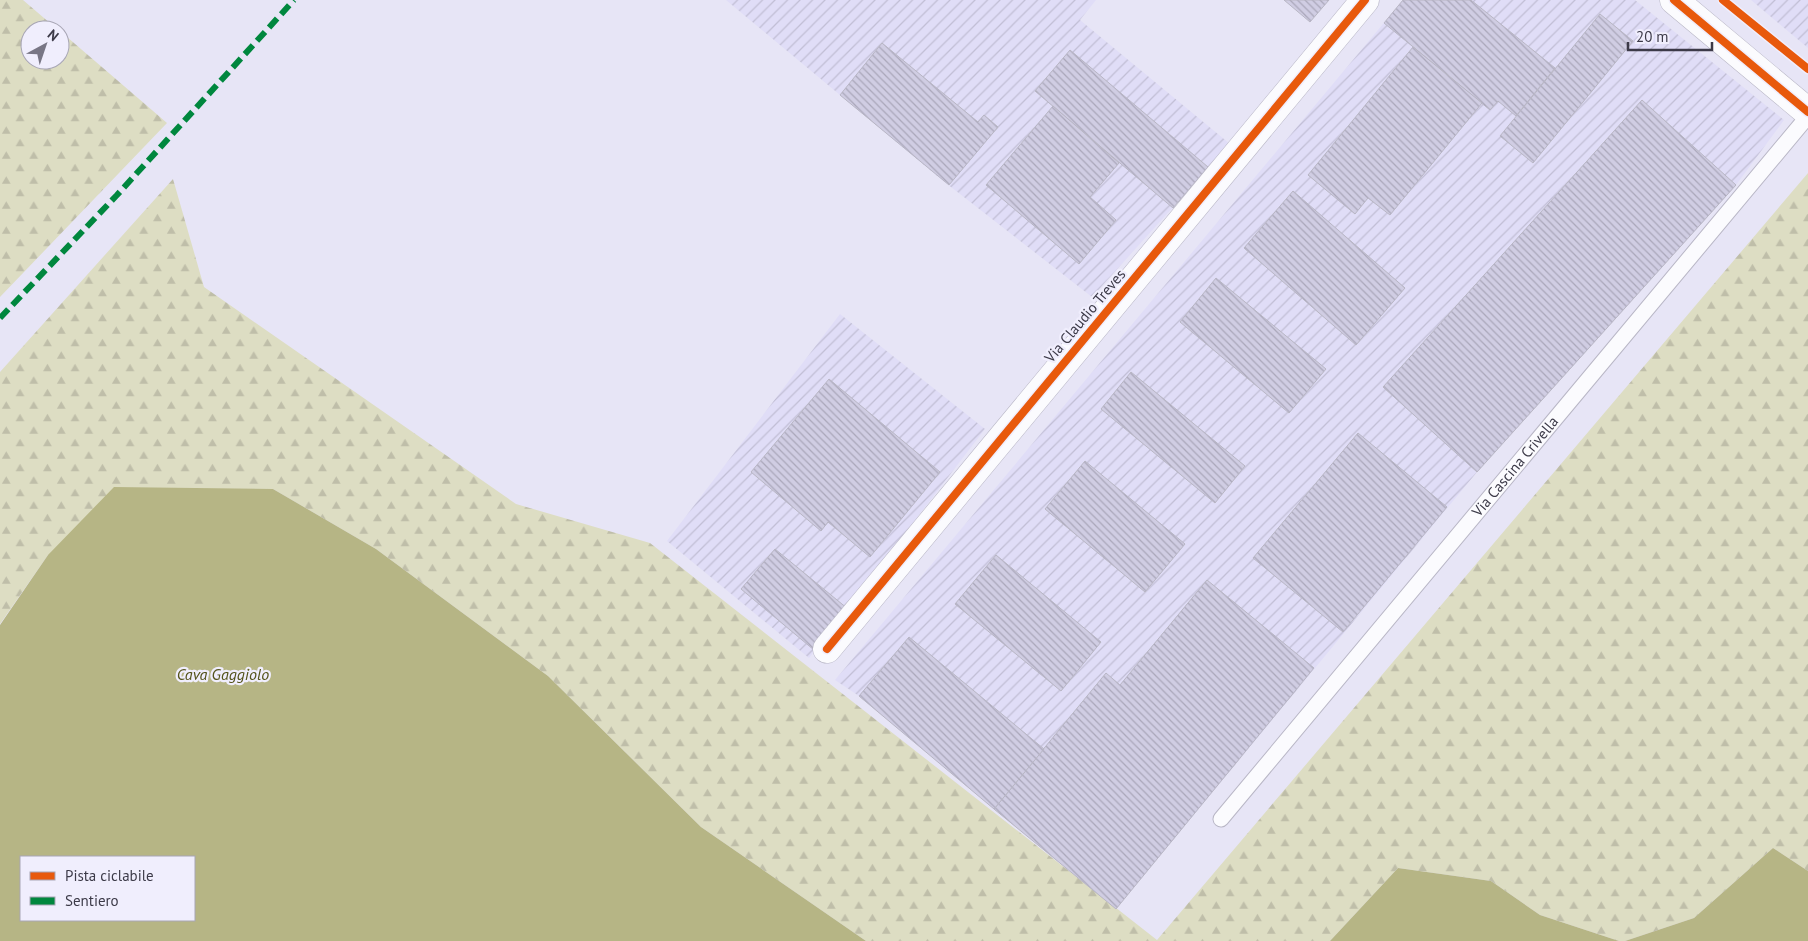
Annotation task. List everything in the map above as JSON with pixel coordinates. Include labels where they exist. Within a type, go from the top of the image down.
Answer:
[{"type":"street","name":"Via Claudio Treves","points":[[827,649],[1365,0]]},
{"type":"street","points":[[1674,0],[1808,112]]},
{"type":"lane","name":"Via Cascina Crivella","points":[[1221,818],[1808,116]]},
{"type":"shaded area","points":[[726,0],[1096,0],[1080,20],[1230,144],[1092,297],[942,180]]},
{"type":"shaded area","points":[[1403,0],[1635,0],[1784,120],[1736,185],[1477,472],[1116,909],[859,696],[835,680]]},
{"type":"shaded area","points":[[1751,0],[1808,0],[1808,48]]},
{"type":"shaded area","points":[[840,314],[985,429],[809,658],[667,541]]},
{"type":"green space","points":[[0,0],[23,0],[46,20],[20,20],[20,70],[70,70],[70,40],[167,123],[0,297]]},
{"type":"green space","points":[[1808,173],[1808,871],[1773,848],[1694,918],[1625,941],[1619,941],[1540,915],[1491,881],[1398,868],[1330,941],[866,941],[701,827],[548,676],[376,549],[273,489],[48,555],[0,624],[0,372],[173,179],[204,287],[516,504],[650,543],[1157,940]]},
{"type":"water","name":"Cava Gaggiolo","points":[[114,487],[273,489],[376,549],[548,676],[701,827],[866,941],[0,941],[0,625],[48,555]]},
{"type":"water","points":[[1773,848],[1808,871],[1808,941],[1625,941],[1694,918]]},
{"type":"water","points":[[1398,868],[1491,881],[1540,915],[1619,941],[1330,941]]},
{"type":"building","points":[[1284,0],[1329,0],[1310,22]]},
{"type":"building","points":[[1403,0],[1471,0],[1555,68],[1516,116],[1498,101],[1490,110],[1384,23]]},
{"type":"building","points":[[1600,14],[1633,41],[1533,163],[1500,136]]},
{"type":"building","points":[[882,43],[978,122],[984,115],[998,127],[949,185],[840,95]]},
{"type":"building","points":[[1413,47],[1482,103],[1390,215],[1368,198],[1355,214],[1308,175]]},
{"type":"building","points":[[1070,50],[1208,167],[1173,208],[1035,91]]},
{"type":"building","points":[[1642,100],[1736,185],[1477,472],[1383,387]]},
{"type":"building","points":[[1053,106],[1119,163],[1090,197],[1116,220],[1079,264],[986,185]]},
{"type":"building","points":[[1293,191],[1405,288],[1356,345],[1244,248]]},
{"type":"building","points":[[1216,278],[1326,369],[1289,413],[1180,322]]},
{"type":"building","points":[[1131,372],[1245,466],[1215,503],[1101,409]]},
{"type":"building","points":[[829,379],[940,472],[870,557],[828,522],[821,531],[751,472]]},
{"type":"building","points":[[1358,433],[1447,507],[1343,632],[1253,558]]},
{"type":"building","points":[[1085,461],[1185,544],[1145,592],[1045,509]]},
{"type":"building","points":[[775,549],[848,609],[814,650],[741,589]]},
{"type":"building","points":[[996,555],[1101,642],[1061,691],[955,604]]},
{"type":"building","points":[[1207,580],[1314,668],[1116,909],[994,809],[1106,673],[1120,685]]},
{"type":"building","points":[[909,637],[1044,749],[994,809],[859,696]]},
{"type":"marked path","points":[[0,318],[117,195],[294,0]]},
{"type":"cycle path","points":[[827,649],[1365,0]]},
{"type":"cycle path","points":[[1674,0],[1808,112]]},
{"type":"cycle path","points":[[1723,0],[1808,69]]}]
